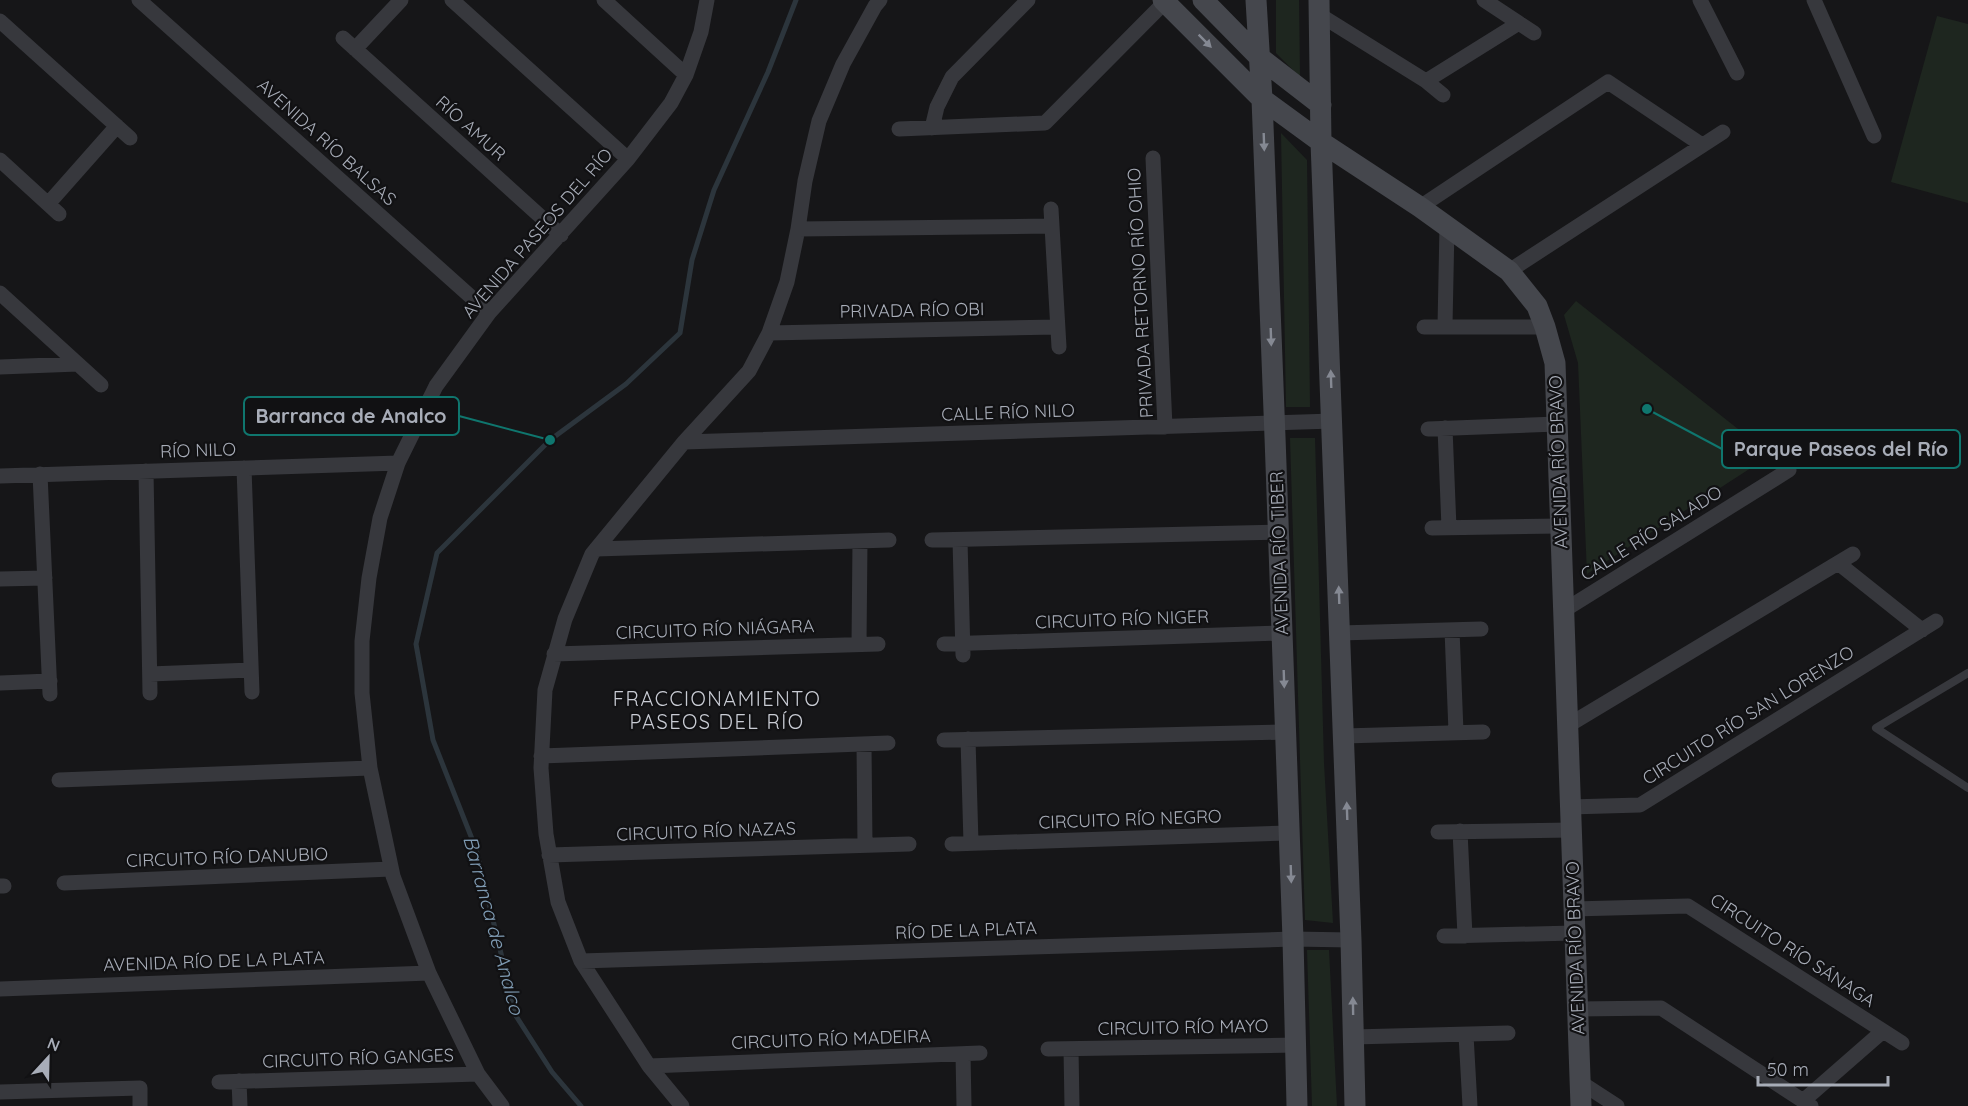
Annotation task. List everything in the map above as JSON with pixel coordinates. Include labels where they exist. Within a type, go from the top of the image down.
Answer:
[{"type":"street","name":"AVENIDA RÍO BALSAS","points":[[139,0],[489,312]]},
{"type":"street","name":"RÍO AMUR","points":[[401,0],[349,44],[561,235]]},
{"type":"street","points":[[452,0],[628,159]]},
{"type":"street","points":[[604,0],[686,75]]},
{"type":"street","name":"AVENIDA PASEOS DEL RÍO","points":[[502,1106],[478,1074],[429,973],[391,869],[370,768],[362,693],[362,641],[369,578],[380,518],[398,463],[436,386],[489,312],[628,159],[671,103],[686,75],[701,32],[707,0]]},
{"type":"street","points":[[682,1106],[649,1066],[581,961],[558,902],[545,823],[541,756],[545,690],[564,619],[596,549],[684,442],[748,371],[769,333],[787,282],[805,181],[819,122],[843,64],[880,0]]},
{"type":"street","points":[[932,128],[937,106],[952,77],[1028,0]]},
{"type":"street","points":[[1203,0],[1259,57],[1321,105]]},
{"type":"street","name":"AVENIDA RÍO TIBER","points":[[1256,0],[1275,422],[1297,1106]]},
{"type":"street","points":[[1484,0],[1534,33]]},
{"type":"street","points":[[1814,0],[1874,136]]},
{"type":"street","points":[[899,129],[1045,123],[1164,1]]},
{"type":"street","name":"AVENIDA RÍO BRAVO","points":[[1164,1],[1262,99],[1509,271],[1537,306],[1545,327],[1555,363],[1581,1106]]},
{"type":"street","points":[[1700,1],[1737,73]]},
{"type":"street","points":[[1319,7],[1443,94]]},
{"type":"street","points":[[1319,7],[1321,142],[1352,940],[1355,1106]]},
{"type":"street","points":[[0,21],[130,138]]},
{"type":"street","points":[[1426,81],[1519,23]]},
{"type":"street","points":[[1420,207],[1608,82],[1701,145]]},
{"type":"street","points":[[48,204],[117,126]]},
{"type":"street","points":[[1509,271],[1723,132]]},
{"type":"street","name":"PRIVADA RETORNO RÍO OHIO","points":[[1153,158],[1165,427]]},
{"type":"street","points":[[0,159],[59,214]]},
{"type":"street","points":[[1051,209],[1059,347]]},
{"type":"street","points":[[798,229],[1051,226]]},
{"type":"street","points":[[1445,326],[1446,226]]},
{"type":"street","points":[[0,293],[101,385]]},
{"type":"street","name":"PRIVADA RÍO OBI","points":[[769,333],[1057,327]]},
{"type":"street","points":[[1424,327],[1545,327]]},
{"type":"street","points":[[0,367],[78,364]]},
{"type":"street","name":"CALLE RÍO NILO","points":[[684,442],[1333,421]]},
{"type":"street","points":[[1428,429],[1557,424]]},
{"type":"street","points":[[1445,428],[1449,528]]},
{"type":"street","name":"RÍO NILO","points":[[0,476],[398,463]]},
{"type":"street","points":[[244,468],[252,692]]},
{"type":"street","name":"CALLE RÍO SALADO","points":[[1563,611],[1789,470]]},
{"type":"street","points":[[147,471],[150,693]]},
{"type":"street","points":[[0,683],[50,687],[40,474]]},
{"type":"street","points":[[1432,528],[1560,526]]},
{"type":"street","points":[[932,540],[1279,532]]},
{"type":"street","points":[[596,549],[889,540]]},
{"type":"street","points":[[960,540],[963,649]]},
{"type":"street","points":[[859,644],[860,542]]},
{"type":"street","points":[[1567,726],[1853,554]]},
{"type":"street","points":[[1838,563],[1922,630]]},
{"type":"street","points":[[0,579],[45,578]]},
{"type":"street","name":"CIRCUITO RÍO SAN LORENZO","points":[[1570,807],[1640,805],[1936,621]]},
{"type":"street","points":[[1340,633],[1481,629]]},
{"type":"street","points":[[1452,630],[1456,732]]},
{"type":"street","name":"CIRCUITO RÍO NIGER","points":[[944,644],[963,649],[1282,633]]},
{"type":"street","name":"CIRCUITO RÍO NIÁGARA","points":[[554,654],[878,644]]},
{"type":"street","points":[[150,674],[251,670]]},
{"type":"street","points":[[944,740],[1286,732]]},
{"type":"street","points":[[1344,736],[1483,732]]},
{"type":"street","points":[[968,739],[971,843]]},
{"type":"street","points":[[541,756],[888,743]]},
{"type":"street","points":[[864,744],[865,845]]},
{"type":"street","points":[[60,780],[370,768]]},
{"type":"street","points":[[1438,832],[1571,830]]},
{"type":"street","points":[[1460,831],[1465,936]]},
{"type":"street","name":"CIRCUITO RÍO NEGRO","points":[[952,844],[1289,833]]},
{"type":"street","name":"CIRCUITO RÍO NAZAS","points":[[549,855],[909,844]]},
{"type":"street","name":"CIRCUITO RÍO DANUBIO","points":[[64,883],[391,869]]},
{"type":"street","name":"CIRCUITO RÍO SÁNAGA","points":[[1574,909],[1688,906],[1902,1043]]},
{"type":"street","points":[[1444,936],[1574,933]]},
{"type":"street","name":"RÍO DE LA PLATA","points":[[581,961],[1293,939],[1352,940]]},
{"type":"street","name":"AVENIDA RÍO DE LA PLATA","points":[[0,989],[429,973]]},
{"type":"street","name":"CIRCUITO RÍO SÁNAGA","points":[[1577,1009],[1661,1008],[1807,1103],[1883,1031]]},
{"type":"street","points":[[1353,1037],[1508,1034]]},
{"type":"street","points":[[1466,1035],[1470,1106]]},
{"type":"street","name":"CIRCUITO RÍO MAYO","points":[[1048,1049],[1296,1045]]},
{"type":"street","points":[[1071,1049],[1072,1106]]},
{"type":"street","name":"CIRCUITO RÍO MADEIRA","points":[[649,1066],[980,1053]]},
{"type":"street","points":[[963,1054],[964,1106]]},
{"type":"street","name":"CIRCUITO RÍO GANGES","points":[[219,1082],[478,1074]]},
{"type":"street","name":"CIRCUITO RÍO GANGES","points":[[239,1082],[240,1106]]},
{"type":"street","points":[[1580,1082],[1617,1106]]},
{"type":"street","points":[[0,1092],[140,1088],[140,1106]]},
{"type":"lane","points":[[1968,673],[1876,728],[1968,788]]},
{"type":"shaded area","points":[[1276,0],[1299,0],[1300,77],[1276,53]]},
{"type":"shaded area","points":[[1937,16],[1968,24],[1968,203],[1891,182]]},
{"type":"shaded area","points":[[1281,133],[1307,160],[1310,407],[1286,407]]},
{"type":"shaded area","points":[[1576,301],[1771,455],[1587,574],[1578,363],[1564,315]]},
{"type":"shaded area","points":[[1290,438],[1315,438],[1324,763],[1333,923],[1305,920]]},
{"type":"shaded area","points":[[1307,950],[1329,950],[1337,1106],[1312,1106]]},
{"type":"waterway","name":"Barranca de Analco","points":[[581,1106],[552,1072],[516,1016],[476,849],[433,740],[416,644],[437,553],[550,440],[626,384],[680,333],[692,260],[714,190],[768,72],[796,0]]},
{"type":"place","name":"Parque Paseos del Río","points":[[1647,409]]},
{"type":"place","name":"Barranca de Analco","points":[[550,440]]},
{"type":"district","name":"FRACCIONAMIENTO PASEOS DEL RÍO","points":[[717,710]]}]
